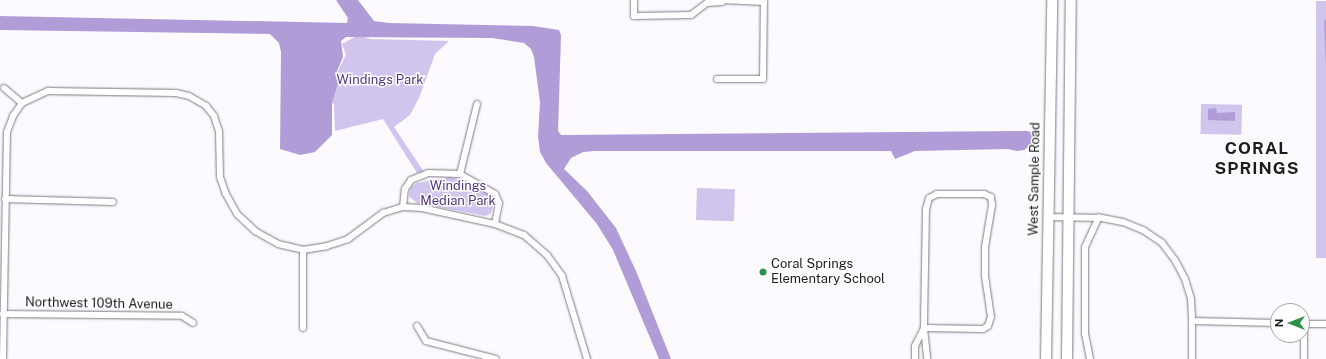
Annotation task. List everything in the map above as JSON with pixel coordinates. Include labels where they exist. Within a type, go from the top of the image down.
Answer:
[{"type":"main road","name":"West Sample Road","points":[[1046,359],[1052,0]]},
{"type":"main road","points":[[1067,359],[1071,0]]},
{"type":"street","points":[[634,0],[634,16],[691,15],[707,3],[722,1],[764,2],[763,79],[717,79]]},
{"type":"street","points":[[4,88],[22,103]]},
{"type":"street","points":[[3,359],[7,132],[13,116],[22,103],[48,91],[176,93],[189,96],[206,106],[214,116],[219,131],[220,177],[226,194],[237,214],[255,231],[272,240],[303,250],[348,239],[383,213],[403,206],[422,208],[495,224],[524,235],[547,255],[562,276],[586,359]]},
{"type":"street","points":[[460,174],[477,104]]},
{"type":"street","points":[[403,206],[405,189],[411,180],[428,174],[460,174],[495,194],[499,203],[495,224]]},
{"type":"street","points":[[924,328],[983,329],[988,326],[991,318],[985,276],[985,247],[992,205],[991,197],[984,194],[937,194],[929,198],[926,209],[924,328],[926,359]]},
{"type":"street","points":[[5,199],[113,202]]},
{"type":"street","points":[[1048,217],[1099,218],[1128,224],[1143,230],[1162,243],[1185,279],[1191,299],[1192,359]]},
{"type":"street","points":[[1090,359],[1086,334],[1085,247],[1099,218]]},
{"type":"street","points":[[303,250],[303,328]]},
{"type":"street","name":"Northwest 109th Avenue","points":[[3,314],[182,316],[193,323]]},
{"type":"street","points":[[1192,321],[1270,323]]},
{"type":"street","points":[[1310,324],[1326,324]]},
{"type":"street","points":[[416,326],[426,341],[496,359]]},
{"type":"street","points":[[914,359],[915,346],[924,328]]},
{"type":"street","points":[[1304,343],[1304,359]]},
{"type":"green space","points":[[1316,1],[1326,1],[1326,258],[1316,258]]},
{"type":"green space","name":"Windings Park","points":[[358,35],[371,39],[449,41],[435,54],[419,98],[410,115],[394,127],[424,172],[417,173],[383,119],[335,131],[334,104],[331,102],[340,79],[338,71],[346,55],[342,44]]},
{"type":"green space","points":[[1201,104],[1242,105],[1241,135],[1200,134]]},
{"type":"green space","name":"Windings Median Park","points":[[450,177],[470,182],[490,194],[494,202],[491,213],[486,216],[417,203],[409,196],[411,187],[417,183]]},
{"type":"green space","points":[[697,188],[735,189],[734,221],[696,220]]},
{"type":"shaded area","points":[[336,0],[358,0],[374,21],[389,23],[533,26],[559,30],[561,35],[558,131],[561,135],[1028,131],[1033,133],[1033,143],[1024,150],[1017,151],[1008,149],[915,151],[895,159],[891,151],[594,151],[583,152],[571,158],[564,169],[587,191],[616,228],[636,271],[671,359],[659,359],[613,250],[597,224],[546,163],[540,152],[538,137],[540,102],[534,57],[531,49],[524,43],[492,38],[346,37],[341,41],[343,57],[337,71],[338,84],[332,102],[332,135],[315,152],[300,155],[280,149],[281,52],[279,43],[270,34],[0,30],[0,16],[347,23],[348,18]]},
{"type":"shaded area","points":[[1326,19],[1326,68],[1324,21]]},
{"type":"shaded area","points":[[1216,108],[1217,113],[1235,112],[1235,121],[1208,120],[1208,109]]},
{"type":"place","name":"Coral Springs Elementary School","points":[[763,272]]},
{"type":"district","name":"CORAL SPRINGS","points":[[1257,159]]}]
